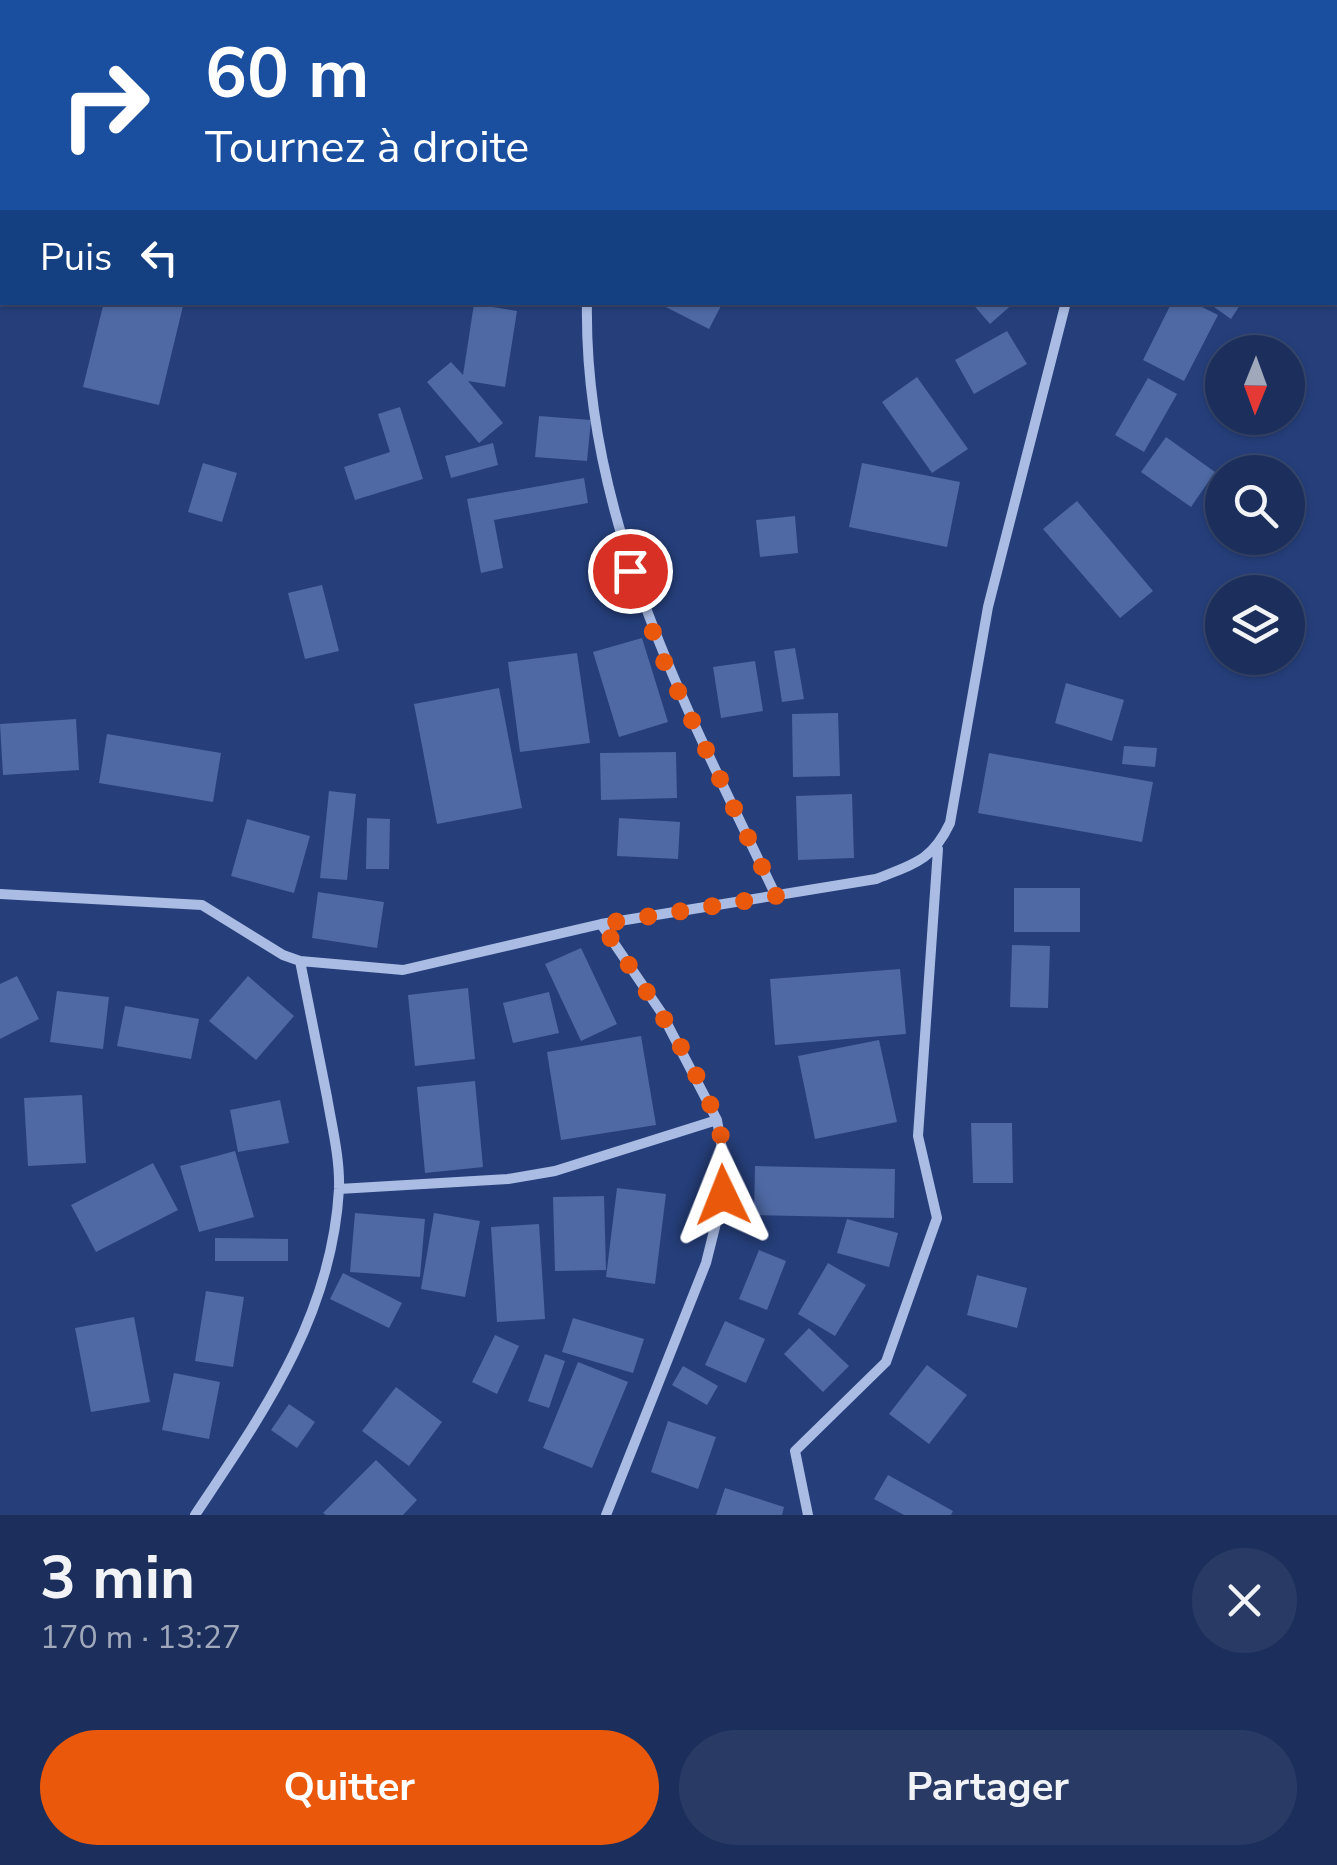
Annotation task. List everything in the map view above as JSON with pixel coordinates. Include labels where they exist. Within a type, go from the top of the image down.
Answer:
[{"type":"street","points":[[587,305],[586,347],[603,469],[630,571],[665,664],[776,896]]},
{"type":"street","points":[[808,1515],[795,1452],[886,1362],[936,1218],[918,1136],[938,849],[950,822],[988,607],[1065,305]]},
{"type":"street","points":[[0,894],[202,905],[283,955],[300,961],[402,970],[601,924],[876,880],[938,849]]},
{"type":"street","points":[[601,924],[661,1012],[717,1120],[724,1156],[723,1195],[706,1262],[606,1515]]},
{"type":"street","points":[[196,1515],[292,1362],[326,1269],[339,1189],[337,1152],[300,961]]},
{"type":"street","points":[[339,1189],[508,1180],[555,1171],[717,1120]]},
{"type":"building","points":[[103,305],[183,305],[159,405],[83,387]]},
{"type":"building","points":[[474,305],[517,311],[505,387],[468,381],[503,423],[479,443],[427,382],[451,362],[463,375]]},
{"type":"building","points":[[662,305],[721,305],[709,329]]},
{"type":"building","points":[[974,305],[1012,305],[990,324]]},
{"type":"building","points":[[1170,305],[1198,305],[1218,315],[1184,381],[1143,360]]},
{"type":"building","points":[[1211,305],[1240,305],[1231,319]]},
{"type":"building","points":[[1007,331],[1027,364],[974,394],[955,360]]},
{"type":"building","points":[[917,377],[968,449],[932,473],[882,402]]},
{"type":"building","points":[[1148,378],[1177,394],[1144,452],[1115,435]]},
{"type":"building","points":[[400,407],[423,479],[355,500],[344,467],[390,452],[378,414]]},
{"type":"building","points":[[539,416],[591,420],[587,461],[535,457]]},
{"type":"building","points":[[1166,437],[1205,465],[1205,487],[1191,507],[1141,472]]},
{"type":"building","points":[[493,443],[498,465],[451,478],[445,456]]},
{"type":"building","points":[[203,463],[237,473],[222,522],[188,512]]},
{"type":"building","points":[[862,463],[960,482],[947,547],[849,527]]},
{"type":"building","points":[[584,478],[588,503],[494,520],[503,568],[481,573],[467,499]]},
{"type":"building","points":[[1077,501],[1153,591],[1120,618],[1043,529]]},
{"type":"building","points":[[795,516],[798,553],[760,557],[756,520]]},
{"type":"building","points":[[322,585],[339,651],[305,659],[288,593]]},
{"type":"building","points":[[642,638],[668,722],[619,737],[593,652]]},
{"type":"building","points":[[795,648],[804,699],[782,702],[774,651]]},
{"type":"building","points":[[577,653],[590,743],[520,752],[508,662]]},
{"type":"building","points":[[755,661],[763,711],[721,718],[713,667]]},
{"type":"building","points":[[1066,683],[1124,700],[1112,741],[1055,723]]},
{"type":"building","points":[[499,688],[522,808],[437,824],[414,704]]},
{"type":"building","points":[[838,713],[840,776],[793,777],[792,714]]},
{"type":"building","points":[[76,719],[79,770],[3,775],[0,724]]},
{"type":"building","points":[[107,734],[221,753],[213,802],[99,783]]},
{"type":"building","points":[[1124,746],[1157,748],[1155,767],[1122,764]]},
{"type":"building","points":[[676,752],[677,798],[601,800],[600,753]]},
{"type":"building","points":[[989,753],[1153,782],[1142,842],[978,813]]},
{"type":"building","points":[[329,791],[356,794],[347,880],[320,878]]},
{"type":"building","points":[[852,794],[854,858],[798,860],[796,796]]},
{"type":"building","points":[[367,818],[390,819],[389,869],[366,869]]},
{"type":"building","points":[[619,818],[680,822],[678,859],[617,856]]},
{"type":"building","points":[[247,819],[310,836],[294,893],[231,876]]},
{"type":"building","points":[[1014,888],[1080,888],[1080,932],[1014,932]]},
{"type":"building","points":[[318,892],[384,902],[377,948],[312,938]]},
{"type":"building","points":[[1012,945],[1050,946],[1048,1008],[1010,1007]]},
{"type":"building","points":[[581,948],[617,1024],[581,1041],[545,964]]},
{"type":"building","points":[[900,969],[906,1034],[775,1045],[770,979]]},
{"type":"building","points":[[17,976],[39,1019],[0,1039],[0,984]]},
{"type":"building","points":[[248,976],[294,1016],[256,1060],[209,1021]]},
{"type":"building","points":[[468,988],[475,1059],[415,1066],[408,995]]},
{"type":"building","points":[[57,991],[109,997],[103,1049],[50,1042]]},
{"type":"building","points":[[549,992],[559,1033],[513,1043],[503,1003]]},
{"type":"building","points":[[125,1006],[199,1019],[191,1059],[117,1046]]},
{"type":"building","points":[[641,1036],[656,1125],[561,1140],[547,1052]]},
{"type":"building","points":[[879,1040],[897,1122],[815,1139],[798,1056]]},
{"type":"building","points":[[475,1081],[483,1167],[425,1173],[417,1087]]},
{"type":"building","points":[[82,1095],[86,1163],[28,1166],[24,1098]]},
{"type":"building","points":[[280,1100],[289,1143],[238,1152],[230,1110]]},
{"type":"building","points":[[971,1123],[1012,1123],[1013,1183],[973,1183]]},
{"type":"building","points":[[235,1151],[254,1217],[199,1232],[180,1166]]},
{"type":"building","points":[[153,1163],[178,1210],[96,1252],[71,1205]]},
{"type":"building","points":[[755,1166],[895,1169],[894,1218],[754,1215]]},
{"type":"building","points":[[617,1188],[666,1194],[655,1284],[606,1277]]},
{"type":"building","points":[[604,1196],[606,1270],[555,1271],[553,1197]]},
{"type":"building","points":[[355,1213],[425,1219],[420,1277],[350,1272]]},
{"type":"building","points":[[434,1213],[480,1221],[465,1297],[421,1289]]},
{"type":"building","points":[[847,1219],[898,1233],[889,1267],[837,1253]]},
{"type":"building","points":[[539,1224],[545,1319],[497,1322],[491,1227]]},
{"type":"building","points":[[215,1238],[288,1239],[288,1261],[215,1261]]},
{"type":"building","points":[[759,1250],[786,1261],[767,1310],[739,1299]]},
{"type":"building","points":[[828,1263],[866,1285],[835,1336],[798,1314]]},
{"type":"building","points":[[343,1273],[402,1303],[389,1328],[330,1299]]},
{"type":"building","points":[[977,1275],[1027,1288],[1017,1328],[967,1315]]},
{"type":"building","points":[[206,1291],[244,1297],[233,1367],[195,1361]]},
{"type":"building","points":[[134,1317],[150,1402],[91,1412],[75,1328]]},
{"type":"building","points":[[573,1318],[644,1339],[633,1373],[562,1352]]},
{"type":"building","points":[[725,1321],[765,1339],[746,1383],[705,1365]]},
{"type":"building","points":[[809,1328],[849,1366],[823,1392],[784,1354]]},
{"type":"building","points":[[495,1335],[519,1346],[497,1394],[472,1382]]},
{"type":"building","points":[[545,1354],[565,1361],[549,1408],[528,1401]]},
{"type":"building","points":[[578,1362],[628,1382],[592,1468],[543,1448]]},
{"type":"building","points":[[927,1365],[967,1395],[929,1444],[889,1414]]},
{"type":"building","points":[[683,1366],[718,1386],[707,1405],[672,1385]]},
{"type":"building","points":[[174,1373],[220,1382],[209,1439],[162,1430]]},
{"type":"building","points":[[396,1387],[442,1422],[409,1466],[362,1431]]},
{"type":"building","points":[[289,1404],[315,1422],[297,1448],[271,1430]]},
{"type":"building","points":[[668,1421],[716,1437],[698,1489],[651,1472]]},
{"type":"building","points":[[376,1460],[417,1500],[403,1515],[323,1513]]},
{"type":"building","points":[[888,1475],[953,1511],[951,1515],[904,1515],[874,1499]]},
{"type":"building","points":[[725,1488],[784,1507],[782,1515],[716,1515]]},
{"type":"route","points":[[630,571],[665,664],[776,896],[601,924],[661,1012],[717,1120],[724,1156],[723,1195]]}]
